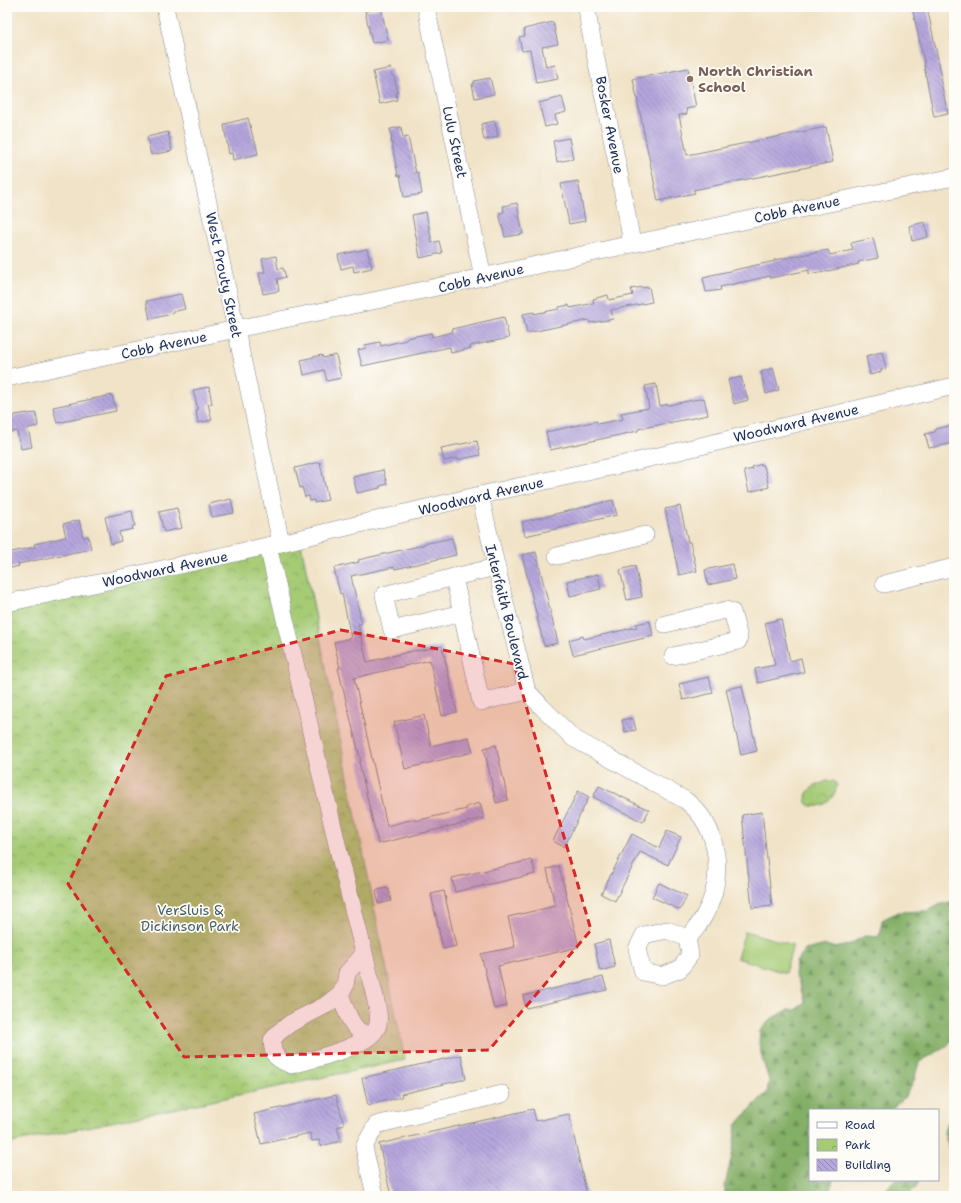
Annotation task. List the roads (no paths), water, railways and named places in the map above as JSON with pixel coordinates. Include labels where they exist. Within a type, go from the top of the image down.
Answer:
[{"type":"street","name":"West Prouty Street","points":[[165,7],[236,329],[275,545],[338,850],[379,1017],[376,1030],[370,1035]]},
{"type":"street","name":"Lulu Street","points":[[426,7],[483,277]]},
{"type":"street","name":"Bosker Avenue","points":[[587,7],[589,24],[632,244]]},
{"type":"street","name":"Cobb Avenue","points":[[7,378],[388,298],[632,244],[954,176]]},
{"type":"street","name":"Woodward Avenue","points":[[7,603],[275,545],[480,495],[629,463],[954,386]]},
{"type":"street","name":"Interfaith Boulevard","points":[[480,495],[496,567],[527,691],[573,738],[685,800],[693,806],[705,823],[714,841],[717,871],[712,897],[707,910],[695,931],[687,938]]},
{"type":"street","points":[[557,556],[645,535]]},
{"type":"street","points":[[462,613],[392,630],[384,595],[496,567]]},
{"type":"street","points":[[884,584],[954,567]]},
{"type":"street","points":[[454,577],[481,702],[527,691]]},
{"type":"street","points":[[665,624],[726,610],[732,612],[740,637],[738,642],[673,656]]},
{"type":"street","points":[[340,994],[347,1013],[354,1025],[359,1031],[370,1035],[364,1041],[328,1055],[291,1065],[278,1059],[272,1051],[272,1040],[290,1023],[326,1005],[340,994],[345,986],[347,973],[364,954]]},
{"type":"street","points":[[375,1196],[364,1147],[376,1124],[502,1094]]},
{"type":"place","name":"North Christian School","points":[[690,79]]},
{"type":"park label","name":"VerSluis & Dickinson Park","points":[[190,918]]}]
